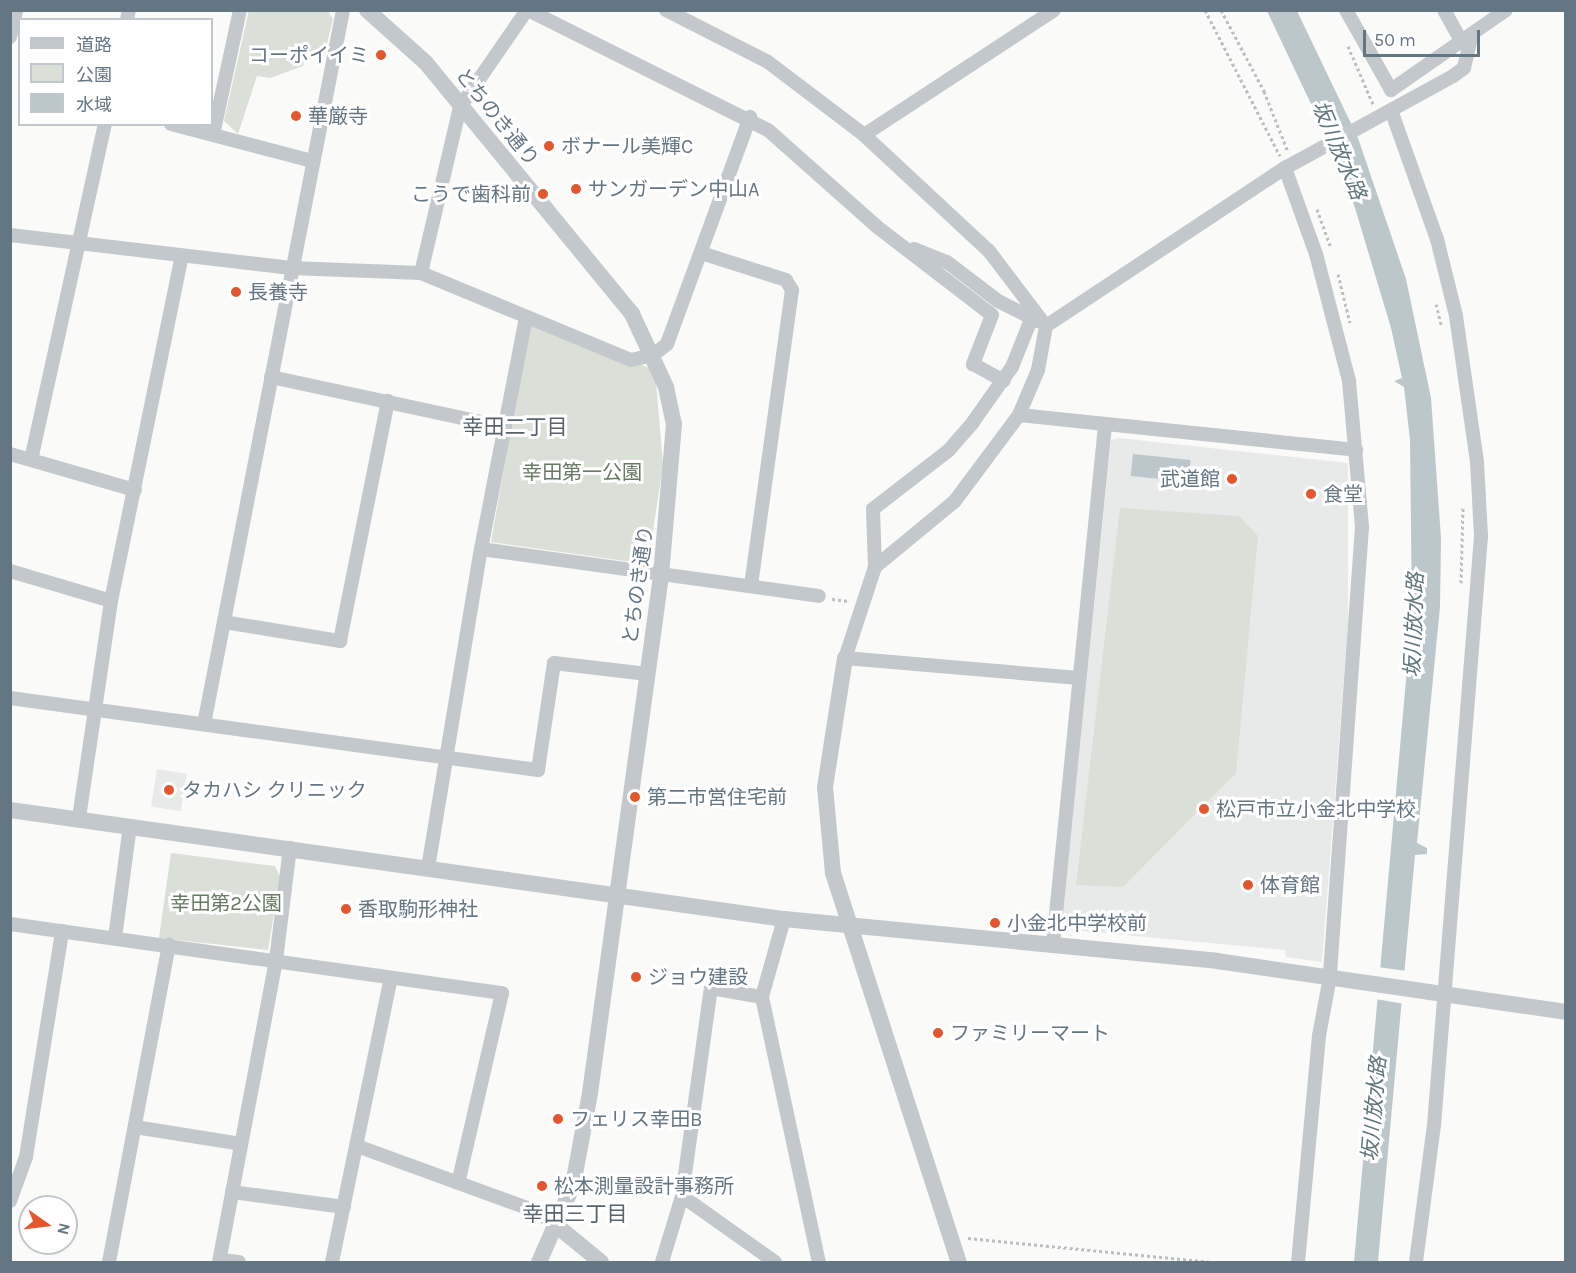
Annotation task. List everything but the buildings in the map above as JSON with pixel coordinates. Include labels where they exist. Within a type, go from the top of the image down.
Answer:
[{"type":"street","points":[[10,37],[16,10]]},
{"type":"street","points":[[213,135],[240,10]]},
{"type":"street","points":[[204,724],[343,10]]},
{"type":"street","name":"とちのき通り","points":[[367,10],[403,37],[632,314],[653,355],[674,424],[661,576],[590,1093],[573,1185],[539,1263]]},
{"type":"street","points":[[421,273],[460,107],[527,10],[607,47],[644,72],[750,117],[898,242],[992,315],[973,364],[1004,381]]},
{"type":"street","points":[[666,10],[768,62],[864,135],[989,251],[1039,321],[1038,370],[1018,415],[955,501],[875,567]]},
{"type":"street","points":[[864,135],[1054,10]]},
{"type":"street","points":[[1346,10],[1391,90],[1506,10]]},
{"type":"street","points":[[959,1263],[848,926],[829,846],[825,787],[845,658],[860,603],[875,567],[873,509],[949,450],[1004,381],[1039,321],[1289,167],[1464,68],[1467,38],[1444,10]]},
{"type":"street","points":[[1385,113],[1437,239],[1456,316],[1477,462],[1478,615],[1436,993],[1434,1125],[1416,1263]]},
{"type":"street","points":[[10,235],[291,268],[421,273],[631,360],[653,355],[667,344],[750,117]]},
{"type":"street","points":[[31,460],[105,126]]},
{"type":"street","points":[[179,126],[312,161]]},
{"type":"street","points":[[1289,167],[1340,342],[1356,450],[1360,592],[1335,978],[1298,1263]]},
{"type":"street","points":[[898,242],[947,262],[998,301],[1039,321]]},
{"type":"street","points":[[701,253],[786,280],[792,290],[751,586]]},
{"type":"street","points":[[79,818],[92,709],[111,601],[182,256]]},
{"type":"street","points":[[428,868],[481,549],[526,318]]},
{"type":"street","points":[[271,377],[505,427]]},
{"type":"street","points":[[224,622],[340,641],[388,401]]},
{"type":"street","points":[[1018,415],[1106,426],[1356,450]]},
{"type":"street","points":[[1053,944],[1106,426]]},
{"type":"street","points":[[10,454],[135,490]]},
{"type":"street","points":[[481,549],[661,576],[819,596]]},
{"type":"street","points":[[10,571],[111,601]]},
{"type":"street","points":[[845,658],[1079,678]]},
{"type":"street","points":[[10,698],[538,770],[554,663],[646,674]]},
{"type":"street","points":[[10,810],[617,892],[784,919],[1053,944],[1335,978],[1566,1012]]},
{"type":"street","points":[[115,938],[130,826]]},
{"type":"street","points":[[239,1263],[220,1261],[276,960],[290,848]]},
{"type":"street","points":[[784,919],[762,997],[819,1263]]},
{"type":"street","points":[[10,924],[502,993],[458,1183]]},
{"type":"street","points":[[10,1202],[26,1157],[62,931]]},
{"type":"street","points":[[109,1263],[169,945]]},
{"type":"street","points":[[332,1263],[391,978]]},
{"type":"street","points":[[662,1263],[682,1196],[711,988],[762,997]]},
{"type":"street","points":[[135,1127],[241,1144]]},
{"type":"street","points":[[357,1146],[538,1212],[601,1263]]},
{"type":"street","points":[[232,1192],[344,1207]]},
{"type":"street","points":[[682,1196],[775,1263]]},
{"type":"path","points":[[1205,10],[1289,167]]},
{"type":"path","points":[[1221,10],[1264,91],[1289,167]]},
{"type":"path","points":[[1345,39],[1385,113]]},
{"type":"path","points":[[1434,291],[1443,333]]},
{"type":"path","points":[[1461,586],[1464,492]]},
{"type":"path","points":[[819,596],[860,603]]},
{"type":"path","points":[[949,1236],[1212,1263]]},
{"type":"shaded area","name":"松戸市立小金北中学校","points":[[1119,438],[1348,463],[1348,626],[1322,962],[1286,957],[1285,950],[1071,930],[1062,922],[1111,440]]},
{"type":"shaded area","name":"タカハシ クリニック","points":[[157,769],[187,774],[181,811],[151,807]]},
{"type":"green space","points":[[249,10],[328,11],[333,19],[324,56],[307,55],[303,66],[270,78],[257,76],[238,134],[224,121]]},
{"type":"green space","name":"幸田第一公園","points":[[529,323],[655,370],[663,465],[649,557],[639,563],[491,542]]},
{"type":"green space","points":[[1120,508],[1239,516],[1258,536],[1236,773],[1123,887],[1076,885]]},
{"type":"green space","name":"幸田第2公園","points":[[171,853],[275,866],[280,877],[268,950],[159,938]]},
{"type":"water","name":"坂川放水路","points":[[1267,11],[1297,11],[1358,138],[1406,279],[1431,398],[1441,538],[1440,607],[1417,843],[1427,848],[1427,854],[1415,855],[1378,1262],[1354,1262],[1412,613],[1410,440],[1404,387],[1394,381],[1402,378],[1391,328],[1346,178]]},
{"type":"water","points":[[1133,454],[1191,460],[1188,482],[1131,476]]},
{"type":"pier","points":[[1377,967],[1407,971],[1405,1004],[1375,999]]},
{"type":"place","name":"コーポイイミ","points":[[381,55]]},
{"type":"place","name":"華厳寺","points":[[296,116]]},
{"type":"place","name":"ボナール美輝C","points":[[549,146]]},
{"type":"place","name":"サンガーデン中山A","points":[[576,189]]},
{"type":"place","name":"こうで歯科前","points":[[543,194]]},
{"type":"place","name":"長養寺","points":[[236,292]]},
{"type":"place","name":"武道館","points":[[1232,479]]},
{"type":"place","name":"食堂","points":[[1311,494]]},
{"type":"place","name":"タカハシ クリニック","points":[[169,790]]},
{"type":"place","name":"第二市営住宅前","points":[[635,797]]},
{"type":"place","name":"松戸市立小金北中学校","points":[[1204,809]]},
{"type":"place","name":"体育館","points":[[1248,885]]},
{"type":"place","name":"香取駒形神社","points":[[346,909]]},
{"type":"place","name":"小金北中学校前","points":[[995,923]]},
{"type":"place","name":"ジョウ建設","points":[[636,977]]},
{"type":"place","name":"ファミリーマート","points":[[938,1033]]},
{"type":"place","name":"フェリス幸田B","points":[[558,1119]]},
{"type":"place","name":"松本測量設計事務所","points":[[542,1186]]},
{"type":"district","name":"幸田二丁目","points":[[515,427]]},
{"type":"district","name":"幸田三丁目","points":[[575,1214]]}]
